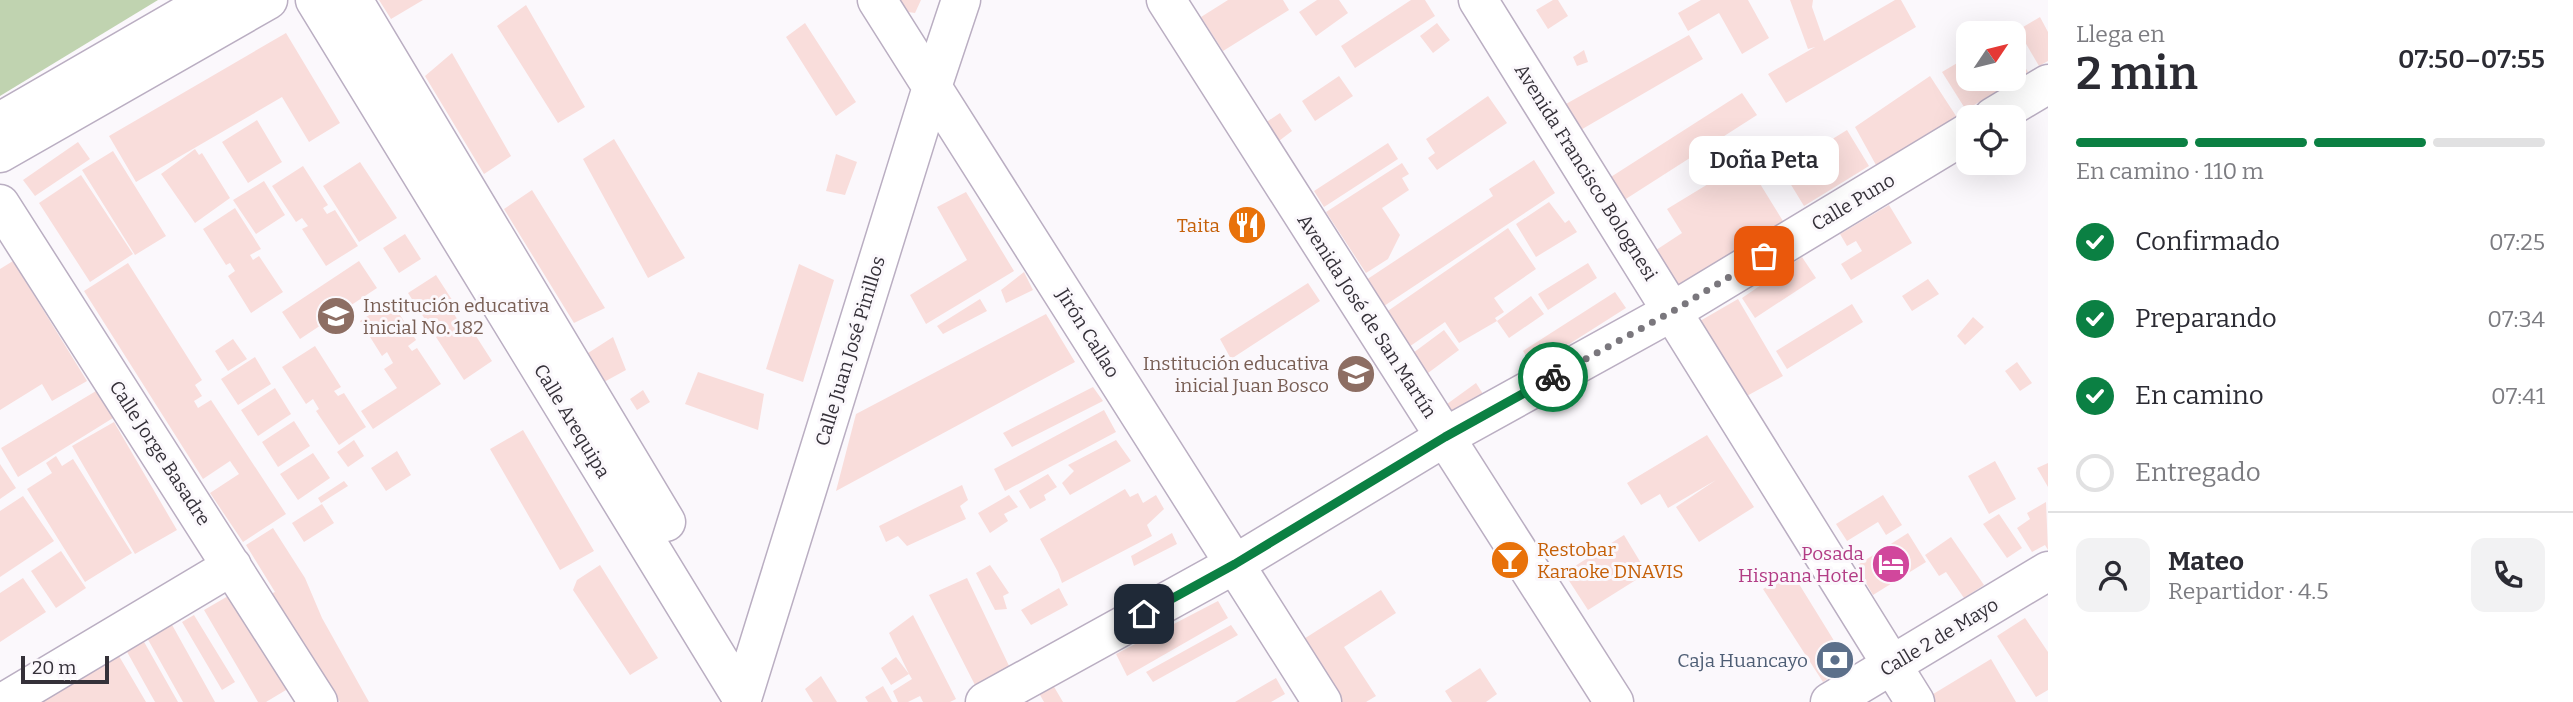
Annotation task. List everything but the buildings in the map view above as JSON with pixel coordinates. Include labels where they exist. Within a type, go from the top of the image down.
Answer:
[{"type":"street","points":[[0,122],[211,0]]},
{"type":"street","points":[[0,153],[268,0]]},
{"type":"street","name":"Calle Arequipa","points":[[316,0],[749,692]]},
{"type":"street","name":"Calle Arequipa","points":[[352,0],[749,692]]},
{"type":"street","name":"Jirón Callao","points":[[877,0],[1322,702]]},
{"type":"street","name":"Calle Juan José Pinillos","points":[[749,692],[932,87],[961,0]]},
{"type":"street","name":"Avenida José de San Martín","points":[[1166,0],[1614,702]]},
{"type":"street","name":"Avenida Francisco Bolognesi","points":[[1478,0],[1915,702]]},
{"type":"street","points":[[2013,105],[2048,84]]},
{"type":"street","name":"Calle Puno","points":[[985,702],[1235,564],[1445,437],[1673,311],[1956,140]]},
{"type":"street","name":"Calle Jorge Basadre","points":[[0,204],[318,702]]},
{"type":"street","points":[[0,677],[225,555]]},
{"type":"street","points":[[4,702],[225,555]]},
{"type":"street","name":"Calle 2 de Mayo","points":[[1830,702],[2048,571]]},
{"type":"green space","points":[[0,0],[158,0],[0,96]]},
{"type":"way so far","points":[[1553,377],[1673,311],[1764,256]]},
{"type":"place","name":"Taita","points":[[1247,225]]},
{"type":"place","name":"Doña Peta","points":[[1764,256]]},
{"type":"place","name":"Institución educativa inicial No. 182","points":[[336,316]]},
{"type":"place","name":"Institución educativa inicial Juan Bosco","points":[[1356,374]]},
{"type":"place","name":"Restobar Karaoke DNAVIS","points":[[1510,560]]},
{"type":"place","name":"Posada Hispana Hotel","points":[[1891,564]]},
{"type":"place","name":"Caja Huancayo","points":[[1835,660]]},
{"type":"route","points":[[1144,614],[1235,564],[1445,437],[1553,377]]}]
